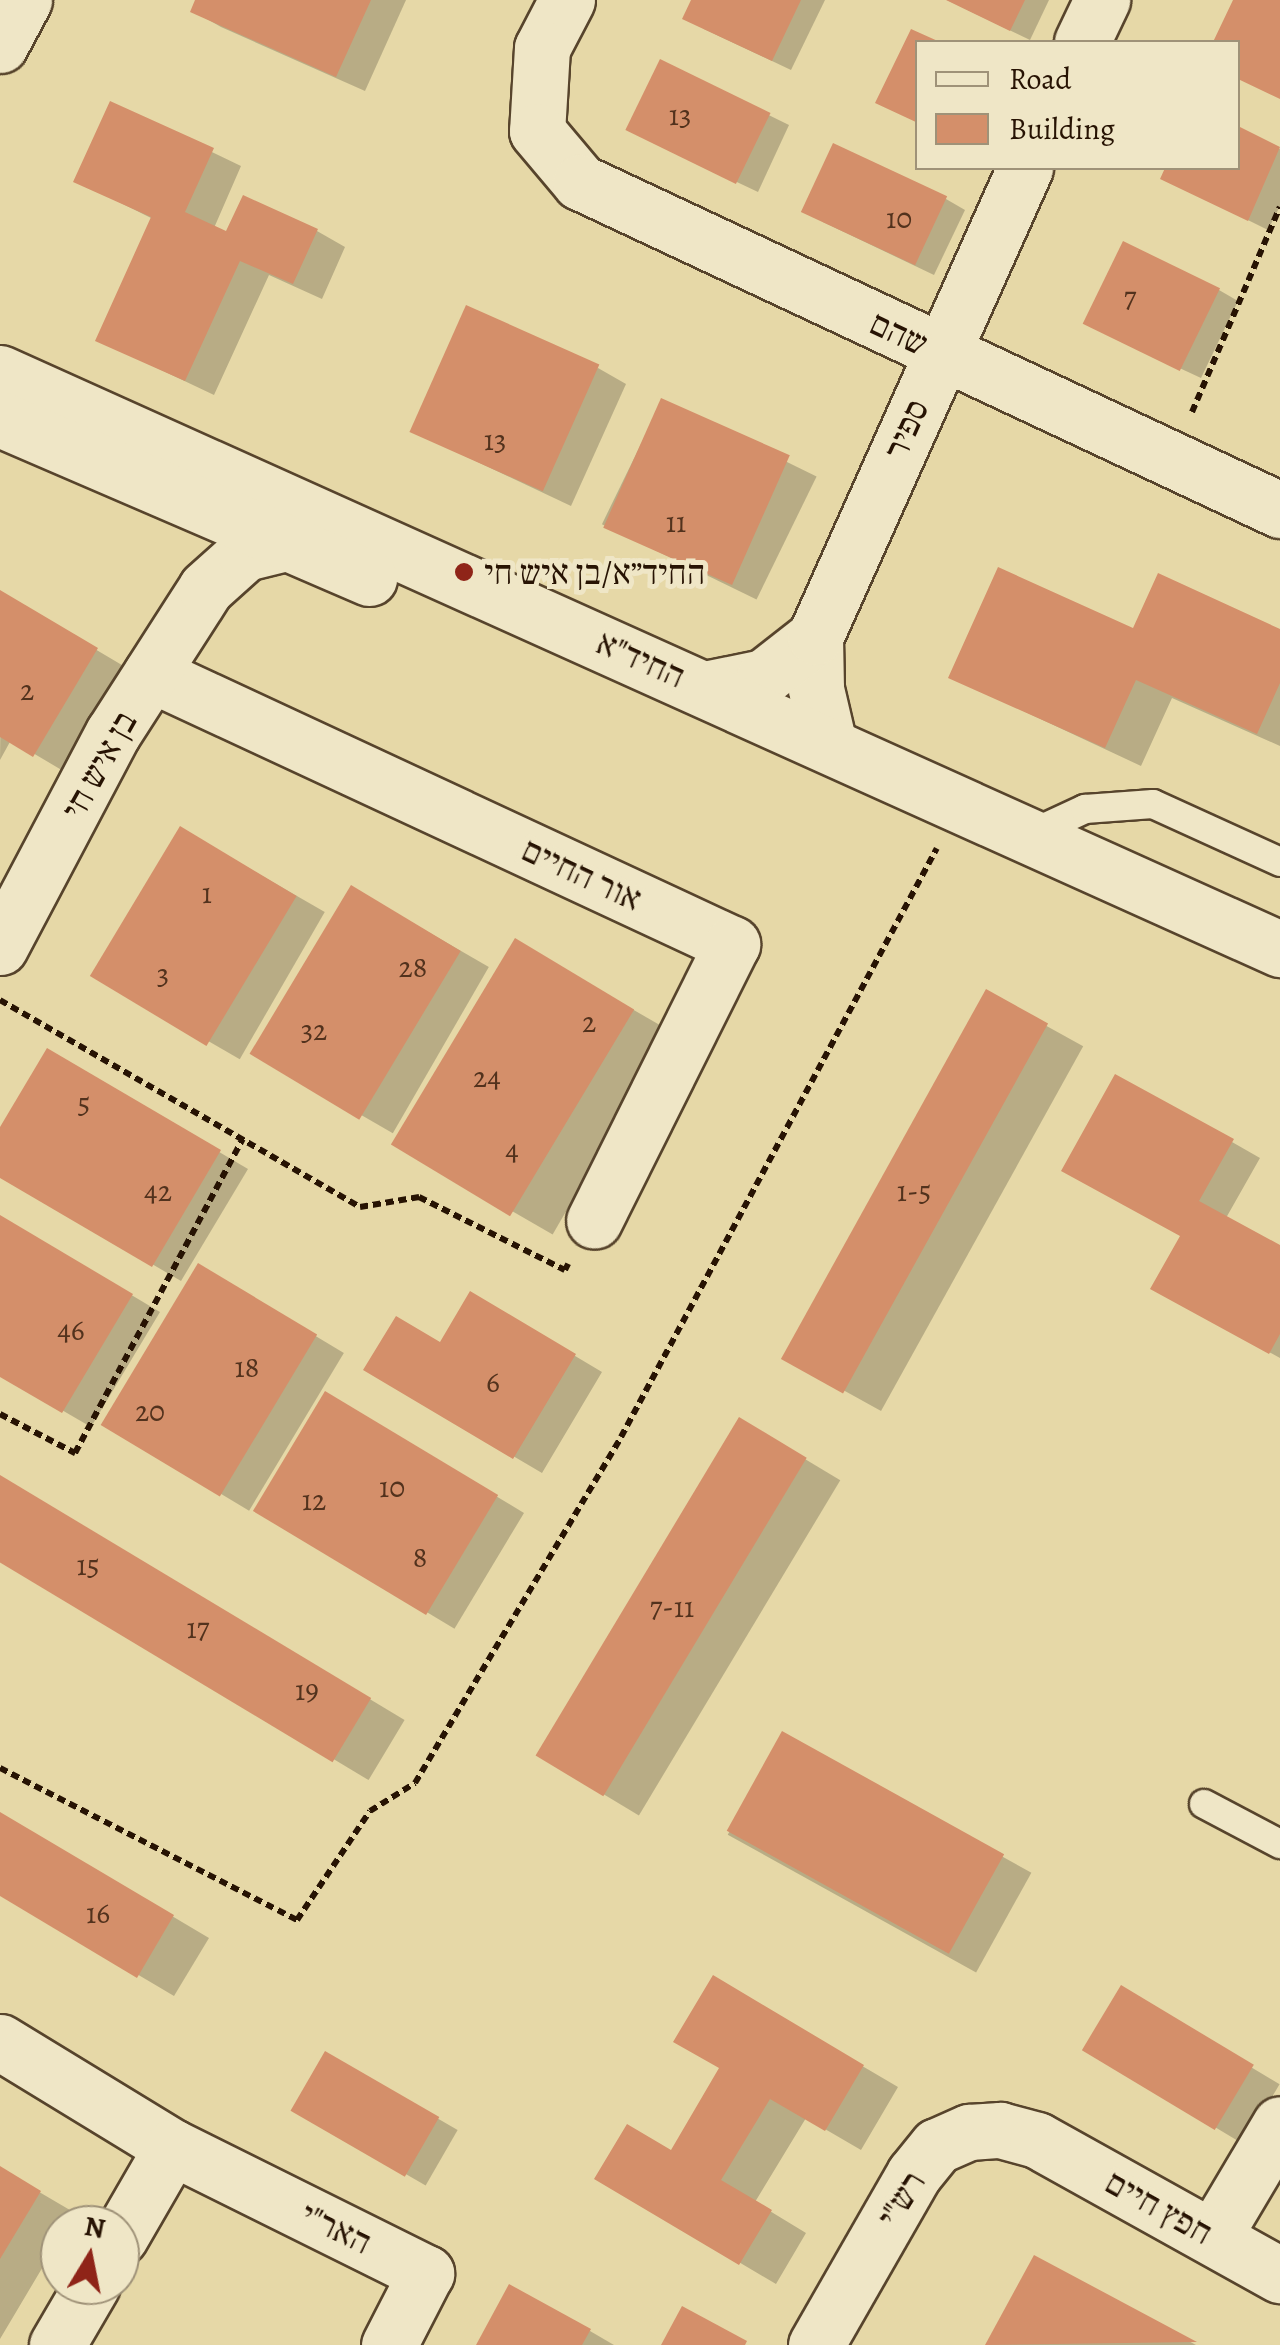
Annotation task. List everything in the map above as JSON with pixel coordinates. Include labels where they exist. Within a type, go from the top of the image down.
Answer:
[{"type":"street","points":[[0,45],[24,0]]},
{"type":"street","name":"שהם","points":[[567,0],[542,48],[537,131],[580,182],[1280,510]]},
{"type":"street","points":[[1083,40],[1102,0]]},
{"type":"street","name":"ספיר","points":[[829,744],[816,689],[815,638],[1023,170]]},
{"type":"street","name":"החיד\"א","points":[[0,373],[1280,949]]},
{"type":"street","name":"החיד\"א","points":[[0,419],[290,542],[1280,987]]},
{"type":"street","points":[[166,487],[189,514],[206,588]]},
{"type":"street","name":"בן איש חי","points":[[0,947],[152,674],[206,588],[245,553],[290,542]]},
{"type":"street","name":"ספיר","points":[[705,689],[764,677],[815,638]]},
{"type":"street","name":"אור החיים","points":[[152,674],[732,944],[594,1221]]},
{"type":"street","name":"האר\"י","points":[[0,2042],[172,2147],[426,2273],[389,2345]]},
{"type":"street","points":[[1213,2237],[1280,2124]]},
{"type":"street","name":"רש\"י","points":[[816,2345],[914,2174],[937,2146],[969,2132],[1000,2130],[1038,2140]]},
{"type":"street","name":"חפץ חיים","points":[[1038,2140],[1280,2275]]},
{"type":"street","points":[[138,2205],[172,2147]]},
{"type":"street","points":[[57,2345],[80,2305]]},
{"type":"lane","points":[[1028,835],[1085,810],[1152,804],[1280,862]]},
{"type":"lane","points":[[1204,1804],[1280,1844]]},
{"type":"path","points":[[1171,460],[1280,207]]},
{"type":"path","points":[[0,1768],[298,1920],[370,1811],[416,1783],[621,1436],[943,836]]},
{"type":"path","points":[[0,1000],[360,1206],[420,1197],[564,1270],[594,1221]]},
{"type":"path","points":[[0,1414],[76,1453],[243,1139]]},
{"type":"building","points":[[195,0],[371,0],[336,77],[190,12]]},
{"type":"building","points":[[691,0],[801,0],[772,61],[682,19]]},
{"type":"building","points":[[946,0],[1025,0],[1010,31]]},
{"type":"building","points":[[1233,0],[1280,0],[1280,99],[1240,80],[1240,40],[1214,40]]},
{"type":"building","points":[[911,29],[936,40],[915,40],[915,122],[875,103]]},
{"type":"building","points":[[660,59],[771,113],[736,184],[625,130]]},
{"type":"building","points":[[110,101],[214,148],[185,212],[226,231],[243,195],[318,229],[293,284],[240,261],[185,381],[95,341],[151,217],[73,182]]},
{"type":"building","points":[[1240,127],[1280,147],[1248,221],[1160,179],[1164,170],[1240,170]]},
{"type":"building","points":[[833,143],[947,196],[915,265],[801,212]]},
{"type":"building","points":[[1123,241],[1220,288],[1180,371],[1083,324]]},
{"type":"building","points":[[466,305],[599,364],[543,491],[409,432]]},
{"type":"building","points":[[661,398],[790,455],[732,585],[603,528]]},
{"type":"building","points":[[998,567],[1133,628],[1158,573],[1280,629],[1280,683],[1257,734],[1136,680],[1105,748],[948,678]]},
{"type":"building","points":[[0,590],[98,648],[33,757],[0,737]]},
{"type":"building","points":[[180,826],[297,896],[206,1046],[90,976]]},
{"type":"building","points":[[351,885],[461,951],[359,1120],[250,1054]]},
{"type":"building","points":[[515,938],[634,1010],[510,1216],[391,1145]]},
{"type":"building","points":[[986,989],[1048,1023],[843,1393],[781,1359]]},
{"type":"building","points":[[47,1048],[221,1150],[152,1267],[0,1178],[0,1127]]},
{"type":"building","points":[[1115,1074],[1234,1139],[1199,1201],[1280,1245],[1280,1334],[1269,1354],[1150,1289],[1180,1236],[1061,1171]]},
{"type":"building","points":[[0,1215],[133,1294],[62,1413],[0,1377]]},
{"type":"building","points":[[198,1263],[317,1335],[220,1497],[101,1425]]},
{"type":"building","points":[[470,1291],[576,1354],[513,1459],[363,1370],[396,1316],[440,1342]]},
{"type":"building","points":[[325,1391],[498,1495],[426,1615],[253,1511]]},
{"type":"building","points":[[739,1417],[807,1458],[603,1796],[536,1756]]},
{"type":"building","points":[[0,1475],[371,1698],[333,1762],[0,1562]]},
{"type":"building","points":[[782,1731],[1004,1854],[949,1954],[727,1831]]},
{"type":"building","points":[[0,1812],[174,1915],[137,1978],[0,1896]]},
{"type":"building","points":[[713,1975],[864,2065],[825,2131],[770,2099],[721,2180],[772,2210],[739,2265],[594,2179],[627,2124],[671,2150],[719,2068],[673,2042]]},
{"type":"building","points":[[1121,1985],[1254,2065],[1215,2130],[1082,2050]]},
{"type":"building","points":[[325,2051],[439,2117],[405,2177],[290,2111]]},
{"type":"building","points":[[0,2166],[41,2191],[0,2259]]},
{"type":"building","points":[[1034,2255],[1094,2287],[1197,2342],[985,2345]]},
{"type":"building","points":[[509,2284],[591,2329],[582,2345],[476,2345]]},
{"type":"building","points":[[682,2306],[747,2341],[745,2345],[661,2345]]},
{"type":"place","name":"החיד״א/בן איש חי","points":[[464,572]]}]
